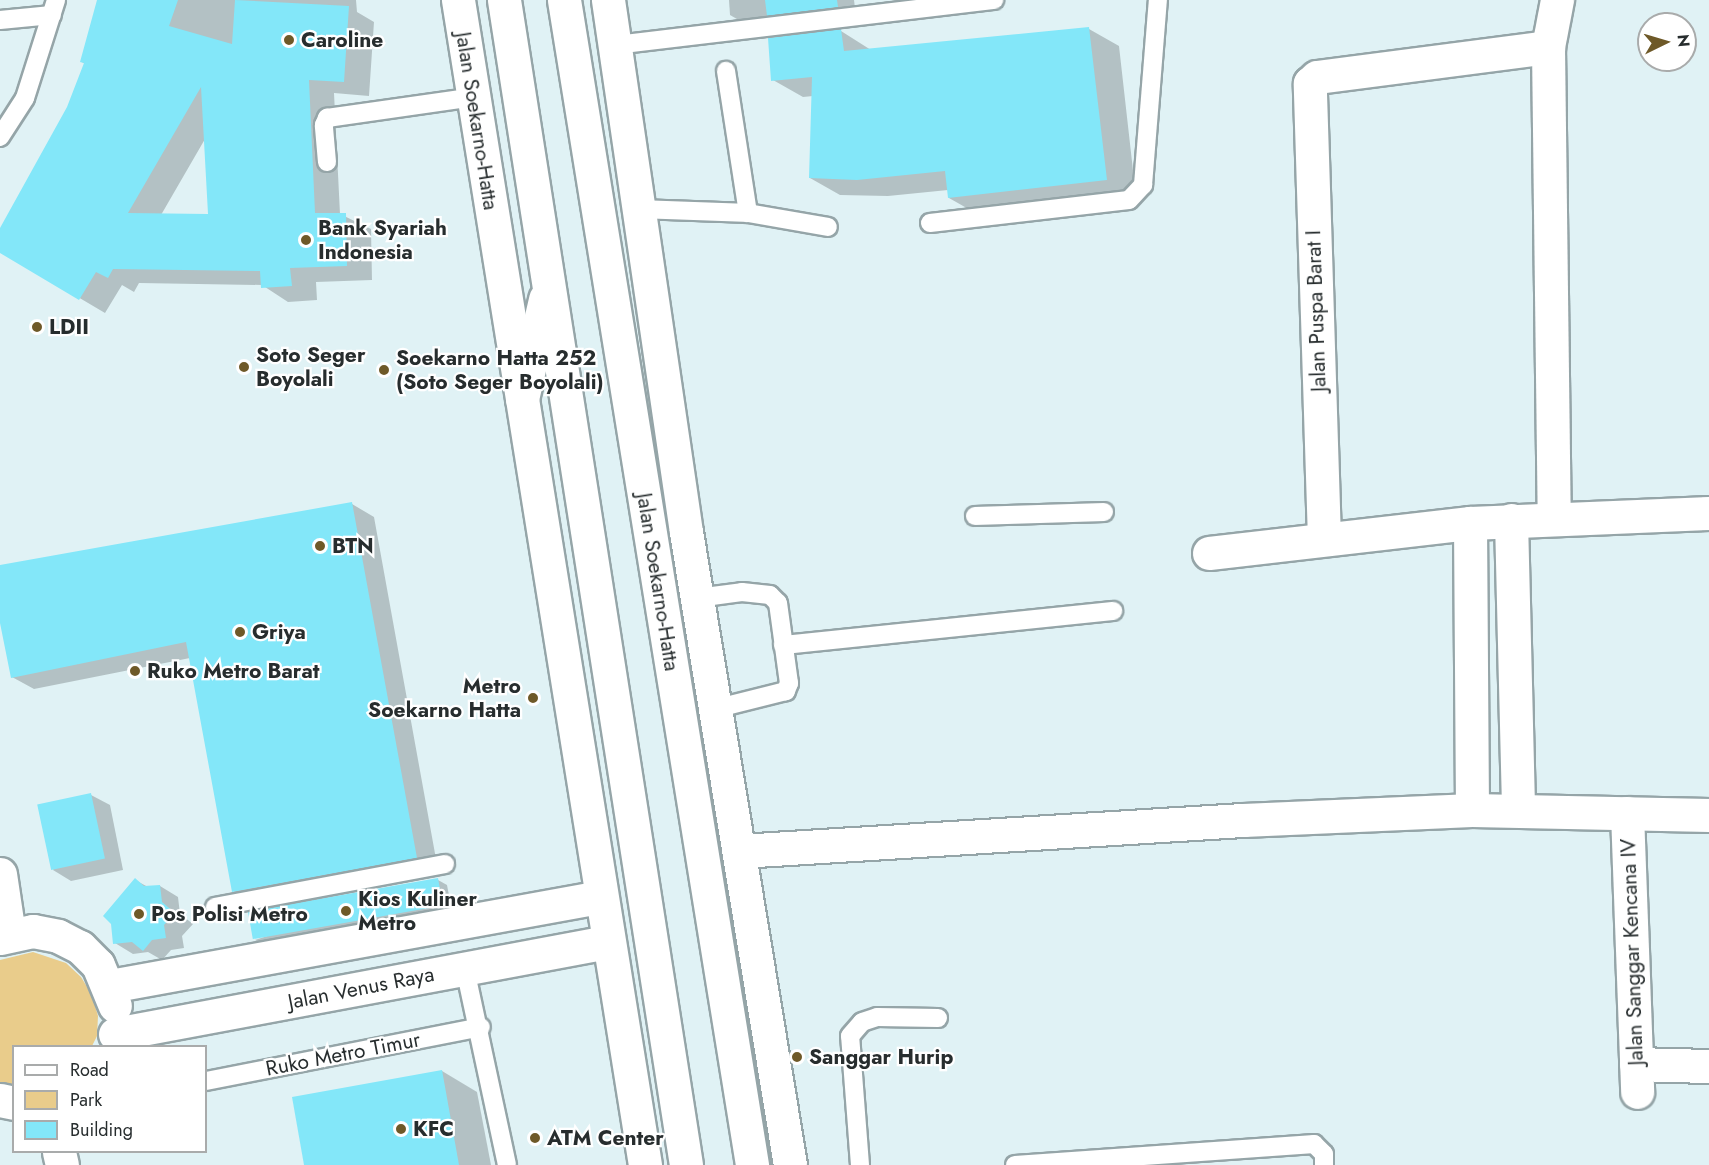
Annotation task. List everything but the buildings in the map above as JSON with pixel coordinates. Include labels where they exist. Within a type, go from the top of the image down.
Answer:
[{"type":"main road","name":"Jalan Soekarno-Hatta","points":[[458,0],[607,942],[645,1165]]},
{"type":"main road","points":[[504,0],[686,1165]]},
{"type":"main road","name":"Jalan Soekarno-Hatta","points":[[564,0],[752,1165]]},
{"type":"main road","name":"Jalan Soekarno-Hatta","points":[[608,0],[714,709],[740,851],[790,1165]]},
{"type":"main road","points":[[1554,517],[1548,47],[1557,0]]},
{"type":"main road","name":"Jalan Puspa Barat I","points":[[1324,539],[1310,83],[1317,76],[1548,47]]},
{"type":"main road","points":[[522,399],[549,280]]},
{"type":"main road","points":[[1209,552],[1470,523],[1554,517],[1709,513]]},
{"type":"main road","points":[[1511,520],[1518,810]]},
{"type":"main road","points":[[1470,523],[1472,810]]},
{"type":"main road","points":[[740,851],[1243,820],[1472,810],[1709,815]]},
{"type":"main road","name":"Jalan Sanggar Kencana IV","points":[[1627,813],[1637,1078],[1709,1066]]},
{"type":"main road","points":[[0,874],[4,936],[41,933],[80,947],[98,965],[110,986],[116,1010],[113,1040]]},
{"type":"main road","name":"Jalan Venus Raya","points":[[110,986],[600,897]]},
{"type":"main road","name":"Jalan Venus Raya","points":[[113,1040],[469,981],[607,942]]},
{"type":"lane","points":[[615,45],[994,0]]},
{"type":"lane","points":[[930,223],[1129,200],[1143,185],[1158,0]]},
{"type":"lane","points":[[0,20],[54,8]]},
{"type":"lane","points":[[0,137],[25,98],[54,8]]},
{"type":"lane","points":[[726,71],[748,213]]},
{"type":"lane","points":[[327,162],[324,125],[327,118],[474,97]]},
{"type":"lane","points":[[640,209],[748,213],[828,227]]},
{"type":"lane","points":[[975,516],[1104,512]]},
{"type":"lane","points":[[697,598],[742,592],[770,595],[778,603],[789,683],[786,691],[714,709]]},
{"type":"lane","points":[[783,645],[1113,611]]},
{"type":"lane","points":[[215,907],[445,864]]},
{"type":"lane","points":[[469,981],[481,1027],[507,1165]]},
{"type":"lane","points":[[860,1165],[850,1036],[862,1022],[877,1017],[938,1018]]},
{"type":"lane","name":"Ruko Metro Timur","points":[[207,1081],[481,1027]]},
{"type":"lane","points":[[1015,1165],[1314,1144],[1324,1154],[1324,1165]]},
{"type":"green space","points":[[33,952],[66,963],[81,977],[92,995],[98,1016],[97,1036],[92,1045],[12,1045],[12,1087],[0,1083],[0,960]]},
{"type":"place","name":"Caroline","points":[[289,40]]},
{"type":"place","name":"Bank Syariah Indonesia","points":[[306,240]]},
{"type":"place","name":"LDII","points":[[37,327]]},
{"type":"place","name":"Soto Seger Boyolali","points":[[244,367]]},
{"type":"place","name":"Soekarno Hatta 252 (Soto Seger Boyolali)","points":[[384,370]]},
{"type":"place","name":"BTN","points":[[320,546]]},
{"type":"place","name":"Griya","points":[[240,632]]},
{"type":"place","name":"Ruko Metro Barat","points":[[135,671]]},
{"type":"place","name":"Metro Soekarno Hatta","points":[[533,698]]},
{"type":"place","name":"Kios Kuliner Metro","points":[[346,911]]},
{"type":"place","name":"Pos Polisi Metro","points":[[139,914]]},
{"type":"place","name":"Sanggar Hurip","points":[[797,1057]]},
{"type":"place","name":"KFC","points":[[401,1129]]},
{"type":"place","name":"ATM Center","points":[[535,1138]]}]
